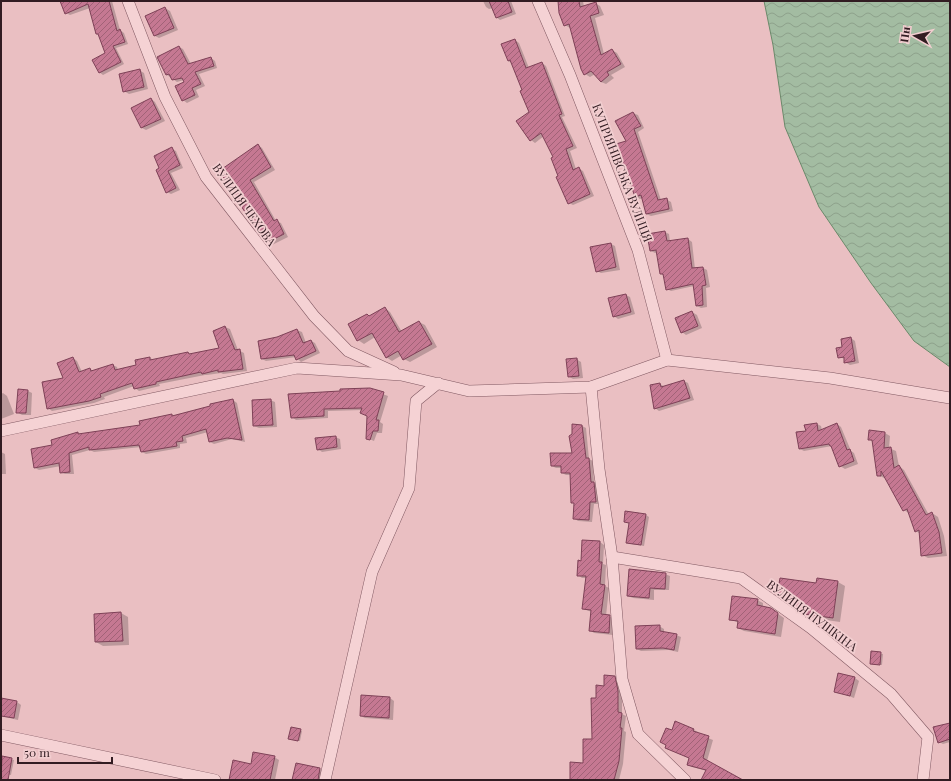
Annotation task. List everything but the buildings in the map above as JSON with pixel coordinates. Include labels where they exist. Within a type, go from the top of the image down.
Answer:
[{"type":"street","name":"ВУЛИЦЯ ЧЕХОВА","points":[[128,1],[165,97],[206,177],[314,316],[348,351],[401,375]]},
{"type":"street","name":"КУПРІЯНІВСЬКА ВУЛИЦЯ","points":[[538,1],[570,75],[638,250],[667,360]]},
{"type":"street","points":[[1,431],[296,368],[401,375],[469,390],[591,387],[667,360],[830,378],[950,398]]},
{"type":"street","points":[[326,780],[372,572],[409,488],[416,401],[438,383]]},
{"type":"street","points":[[591,387],[599,469],[612,557],[622,678],[638,734],[685,780]]},
{"type":"street","name":"ВУЛИЦЯ ПУШКІНА","points":[[612,557],[741,578],[811,628],[890,694],[928,737],[923,780]]},
{"type":"street","points":[[1,734],[215,780]]},
{"type":"water","points":[[764,1],[950,1],[950,367],[914,341],[871,283],[819,207],[785,127],[773,45]]}]
